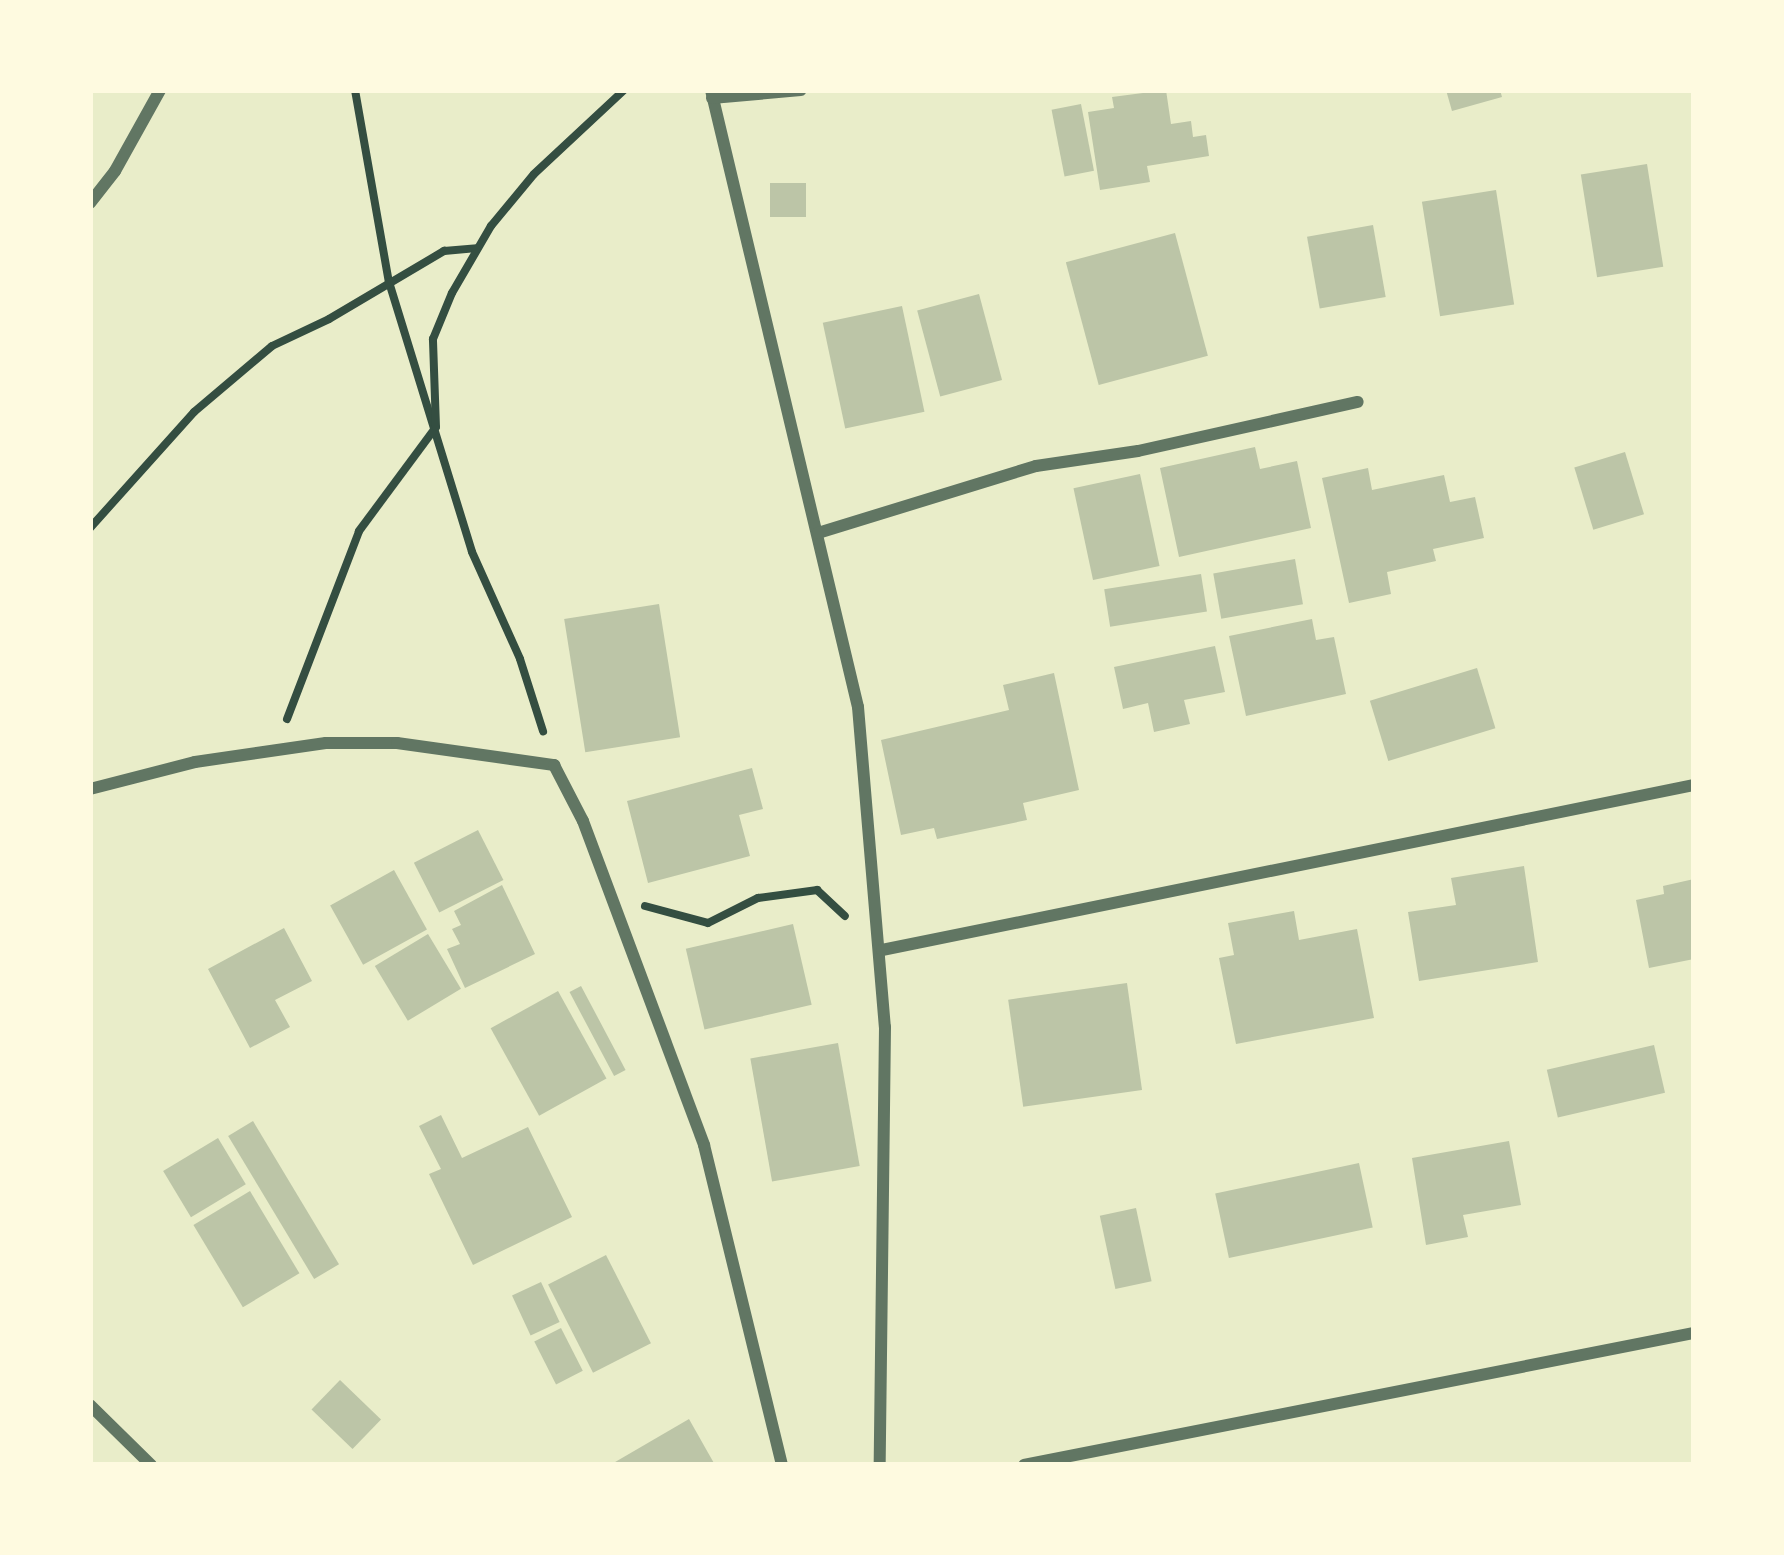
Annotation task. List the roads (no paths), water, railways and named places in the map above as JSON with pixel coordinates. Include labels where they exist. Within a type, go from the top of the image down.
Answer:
[{"type":"street","points":[[90,203],[115,171],[160,90]]},
{"type":"street","points":[[801,90],[712,94],[858,707],[882,950],[880,1465]]},
{"type":"street","points":[[818,533],[1036,466],[1138,451],[1358,402]]},
{"type":"street","points":[[90,789],[195,762],[287,749],[397,743],[554,765],[584,820],[704,1145],[782,1465]]},
{"type":"street","points":[[882,950],[1694,785]]},
{"type":"street","points":[[1024,1465],[1694,1334]]},
{"type":"street","points":[[90,1405],[151,1465]]}]
